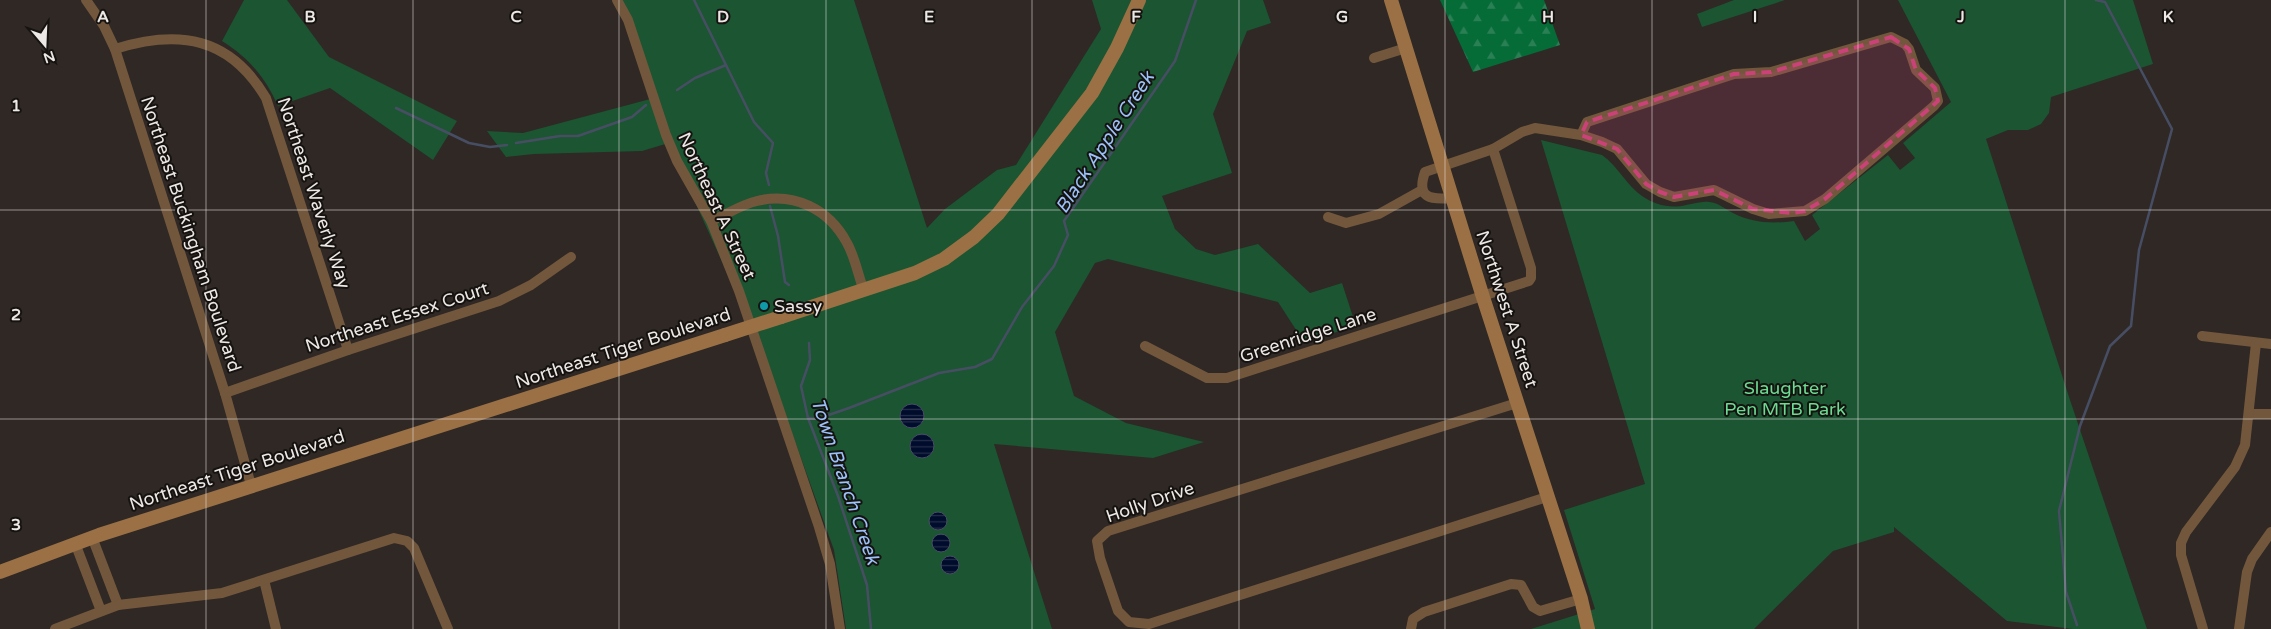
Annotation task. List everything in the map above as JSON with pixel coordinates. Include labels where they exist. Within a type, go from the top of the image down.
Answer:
[{"type":"street","name":"Northeast Buckingham Boulevard","points":[[86,0],[104,26],[115,48],[225,393],[251,485]]},
{"type":"street","name":"Northeast A Street","points":[[618,0],[637,43],[666,135],[711,221],[739,291],[816,516],[830,564],[840,629]]},
{"type":"street","name":"Northeast Tiger Boulevard","points":[[0,572],[92,537],[251,485],[864,291],[915,273],[944,259],[974,238],[998,214],[1092,93],[1118,48],[1139,0]]},
{"type":"street","name":"Northwest A Street","points":[[1391,0],[1482,294],[1581,599],[1588,629]]},
{"type":"street","points":[[1452,198],[1438,200],[1429,198],[1422,190],[1421,182],[1425,172],[1493,149],[1522,132],[1536,128],[1581,135],[1617,149],[1646,184],[1674,197],[1714,190],[1769,214],[1806,212],[1825,199],[1938,101],[1935,88],[1916,70],[1909,49],[1905,44],[1891,37],[1771,72],[1734,74],[1587,122],[1581,135]]},
{"type":"street","name":"Northeast Waverly Way","points":[[115,48],[162,38],[188,39],[214,48],[238,63],[255,80],[267,100],[348,350]]},
{"type":"street","points":[[1374,58],[1406,48]]},
{"type":"street","name":"Greenridge Lane","points":[[1145,346],[1207,378],[1227,378],[1471,300],[1482,294],[1529,281],[1532,273],[1493,149]]},
{"type":"street","points":[[1328,217],[1346,223],[1379,214],[1422,190]]},
{"type":"street","points":[[711,221],[757,201],[780,198],[812,206],[823,213],[837,227],[848,244],[864,291]]},
{"type":"street","name":"Northeast Essex Court","points":[[225,393],[348,350],[500,301],[530,285],[571,257]]},
{"type":"street","points":[[2202,336],[2271,344]]},
{"type":"street","points":[[2202,629],[2181,555],[2181,543],[2186,532],[2235,467],[2245,445],[2256,343]]},
{"type":"street","name":"Holly Drive","points":[[1517,403],[1108,531],[1098,541],[1100,558],[1118,611],[1129,622],[1149,624],[1547,497]]},
{"type":"street","points":[[2249,414],[2271,414]]},
{"type":"street","points":[[2238,629],[2252,559],[2271,532]]},
{"type":"street","points":[[92,537],[118,605]]},
{"type":"street","points":[[55,629],[118,605],[206,596],[264,580],[394,538],[407,541],[420,558],[448,629]]},
{"type":"street","points":[[75,543],[102,611]]},
{"type":"street","points":[[264,580],[276,629]]},
{"type":"street","points":[[1411,629],[1413,619],[1424,612],[1511,584],[1521,585],[1533,607],[1540,611],[1581,599]]},
{"type":"highlighted area","points":[[1891,37],[1909,49],[1916,70],[1935,88],[1938,101],[1825,199],[1805,211],[1792,213],[1753,209],[1714,190],[1674,197],[1660,192],[1646,184],[1617,149],[1581,135],[1587,122],[1734,74],[1771,72]]},
{"type":"green space","points":[[244,0],[287,0],[329,57],[457,121],[433,160],[330,88],[278,106],[262,77],[248,61],[222,41]]},
{"type":"green space","points":[[616,0],[854,0],[927,228],[945,209],[997,170],[1016,165],[1101,29],[1092,0],[1263,0],[1271,23],[1247,31],[1213,114],[1232,173],[1162,196],[1175,229],[1196,249],[1215,255],[1258,244],[1310,293],[1342,283],[1356,326],[1304,342],[1278,302],[1108,259],[1095,263],[1055,332],[1074,396],[1126,423],[1204,442],[1153,458],[994,444],[1052,629],[846,629],[834,550],[763,352],[695,202],[704,197],[698,194],[672,142],[642,151],[534,154],[506,157],[487,131],[523,133],[654,98]]},
{"type":"green space","points":[[1440,0],[1544,0],[1560,45],[1473,72]]},
{"type":"green space","points":[[1734,0],[1785,0],[1702,27],[1697,14]]},
{"type":"green space","name":"Slaughter Pen MTB Park","points":[[1898,0],[2133,0],[2153,64],[2051,97],[2049,113],[2041,124],[2028,130],[2008,130],[1986,139],[2069,397],[2147,629],[2073,629],[2007,621],[1894,527],[1894,532],[1833,551],[1754,629],[1531,629],[1595,609],[1564,510],[1645,484],[1541,140],[1602,155],[1613,164],[1636,192],[1658,204],[1675,207],[1709,202],[1755,221],[1794,221],[1805,241],[1820,229],[1812,215],[1888,155],[1900,170],[1915,158],[1903,143],[1951,102]]},
{"type":"water","points":[[912,404],[921,407],[924,416],[921,425],[912,428],[903,425],[900,416],[903,407]]},
{"type":"water","points":[[922,434],[927,435],[933,441],[933,451],[927,457],[922,458],[917,457],[911,451],[910,446],[911,441],[917,435]]},
{"type":"water","points":[[938,512],[944,515],[947,521],[944,527],[938,530],[932,527],[929,521],[932,515]]},
{"type":"water","points":[[941,534],[947,537],[950,543],[947,549],[941,552],[935,549],[932,543],[935,537]]},
{"type":"water","points":[[950,556],[956,559],[959,565],[956,571],[950,574],[944,571],[941,565],[944,559]]},
{"type":"waterway","name":"Town Branch Creek","points":[[694,0],[754,122],[773,143],[766,173],[769,185]]},
{"type":"waterway","name":"Black Apple Creek","points":[[808,418],[817,419],[939,373],[975,367],[992,359],[1022,307],[1054,266],[1068,235],[1064,221],[1175,61],[1196,0]]},
{"type":"waterway","points":[[2077,625],[2066,592],[2059,511],[2080,426],[2110,346],[2131,326],[2139,250],[2172,129],[2105,2],[2096,0]]},
{"type":"waterway","points":[[677,90],[695,78],[726,65]]},
{"type":"waterway","points":[[516,143],[560,136],[578,136],[632,117],[646,105]]},
{"type":"waterway","points":[[396,108],[469,143],[490,147],[507,145]]},
{"type":"waterway","name":"Town Branch Creek","points":[[770,206],[778,236],[785,282],[789,285]]},
{"type":"waterway","name":"Town Branch Creek","points":[[809,343],[810,360],[801,386],[808,418],[838,496],[867,585],[871,629]]},
{"type":"place","name":"Sassy","points":[[764,306]]}]
